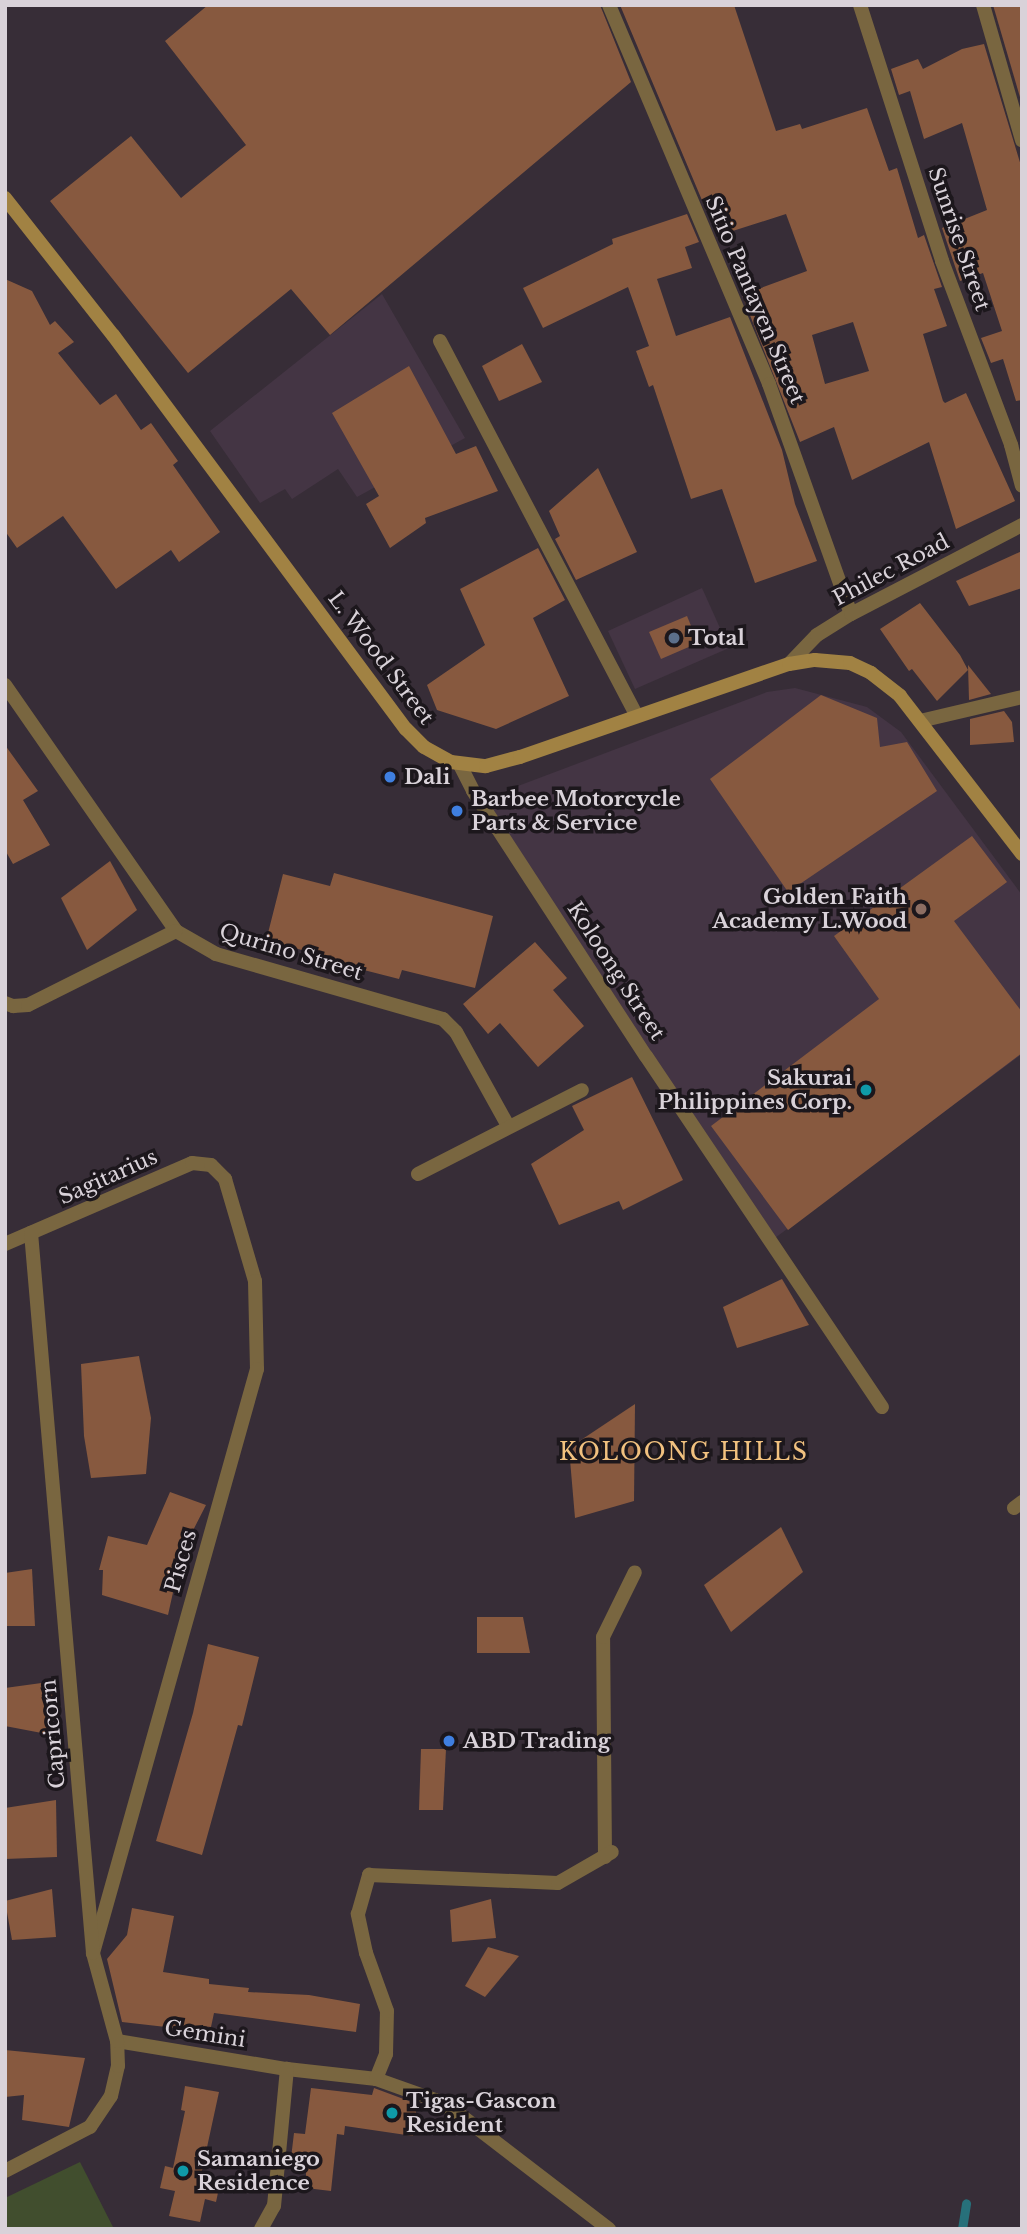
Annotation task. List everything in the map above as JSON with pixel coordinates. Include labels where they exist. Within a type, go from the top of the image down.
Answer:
[{"type":"main road","name":"L. Wood Street","points":[[6,199],[113,335],[406,729],[424,747],[460,765],[486,766],[520,757],[789,664],[827,660],[859,667],[882,680],[920,721],[1022,854]]},
{"type":"street","name":"Sitio Pantayen Street","points":[[609,5],[769,384],[851,614]]},
{"type":"street","name":"Sunrise Street","points":[[860,5],[942,261],[1011,445],[1022,486]]},
{"type":"street","points":[[984,5],[1022,140]]},
{"type":"street","points":[[440,341],[636,715]]},
{"type":"street","name":"Philec Road","points":[[789,664],[817,635],[851,614],[1022,525]]},
{"type":"street","name":"Qurino Street","points":[[5,685],[176,931],[216,954],[443,1019],[456,1032],[508,1126]]},
{"type":"street","points":[[920,721],[1022,697]]},
{"type":"street","name":"Koloong Street","points":[[460,765],[473,791],[638,1044],[882,1407]]},
{"type":"street","points":[[5,1003],[13,1006],[28,1005],[176,931]]},
{"type":"street","points":[[418,1174],[582,1090]]},
{"type":"street","name":"Sagitarius","points":[[5,1244],[192,1163],[212,1165],[225,1178]]},
{"type":"street","name":"Pisces","points":[[93,1953],[257,1369],[255,1281],[225,1178]]},
{"type":"street","name":"Capricorn","points":[[5,2171],[90,2127],[111,2096],[118,2066],[117,2041],[93,1953],[31,1233]]},
{"type":"street","points":[[376,2079],[386,2054],[387,2011],[366,1953],[358,1914],[369,1875],[558,1883],[608,1855],[603,1637],[635,1572]]},
{"type":"street","name":"Gemini","points":[[117,2041],[287,2069],[376,2079],[435,2099],[459,2114],[609,2229]]},
{"type":"street","points":[[261,2229],[274,2206],[287,2069]]},
{"type":"shaded area","points":[[382,294],[465,438],[357,497],[338,469],[292,499],[285,489],[260,503],[210,431]]},
{"type":"shaded area","points":[[702,588],[729,648],[635,689],[608,631]]},
{"type":"shaded area","points":[[795,688],[867,707],[901,732],[1022,895],[1022,1054],[775,1238],[481,800],[767,692]]},
{"type":"green space","points":[[80,2162],[114,2229],[5,2229],[5,2198]]},
{"type":"building","points":[[208,5],[600,5],[631,82],[330,335],[291,289],[188,373],[50,201],[131,136],[181,198],[246,145],[165,41]]},
{"type":"building","points":[[620,5],[734,5],[776,131],[800,124],[802,129],[867,108],[889,171],[897,168],[918,238],[924,235],[942,287],[934,289],[947,326],[923,334],[943,401],[945,403],[966,393],[1015,501],[956,529],[929,442],[852,480],[834,427],[800,442],[742,295],[807,271],[786,214],[717,236]],"holes":[[[853,322],[869,371],[825,384],[812,335]]]},
{"type":"building","points":[[993,5],[1022,5],[1022,104]]},
{"type":"building","points":[[984,44],[1022,169],[1022,400],[1016,401],[1003,359],[991,363],[981,338],[1002,331],[983,273],[960,281],[942,228],[987,210],[962,123],[924,139],[910,91],[899,95],[891,69],[918,59],[923,69],[962,49]]},
{"type":"building","points":[[687,214],[699,242],[685,247],[692,268],[657,279],[676,336],[730,317],[782,450],[795,504],[817,561],[755,583],[722,489],[691,499],[653,385],[649,387],[636,351],[649,346],[628,287],[543,328],[523,288],[613,244],[612,239]]},
{"type":"building","points":[[5,279],[32,291],[50,325],[55,321],[74,342],[58,353],[100,405],[116,394],[141,430],[151,423],[178,461],[173,465],[220,532],[179,562],[171,550],[116,589],[63,516],[17,548],[5,531]]},
{"type":"building","points":[[522,344],[542,382],[499,401],[482,366]]},
{"type":"building","points":[[409,366],[456,454],[476,446],[498,491],[425,518],[426,523],[390,548],[366,504],[379,496],[332,413]]},
{"type":"building","points":[[598,468],[637,552],[576,580],[555,539],[560,536],[549,511]]},
{"type":"building","points":[[538,548],[565,600],[533,618],[569,696],[496,729],[437,710],[427,685],[485,645],[460,589]]},
{"type":"building","points":[[1022,551],[1022,588],[969,606],[956,581]]},
{"type":"building","points":[[920,603],[960,655],[968,670],[937,701],[912,669],[909,671],[880,629]]},
{"type":"building","name":"Total","points":[[687,616],[698,643],[661,659],[649,632]]},
{"type":"building","points":[[968,665],[991,694],[969,700]]},
{"type":"building","points":[[821,695],[877,718],[880,747],[907,742],[937,791],[788,892],[710,779]]},
{"type":"building","points":[[1004,711],[1012,722],[1014,742],[970,745],[970,719]]},
{"type":"building","points":[[5,745],[38,791],[23,800],[50,845],[13,864],[5,850]]},
{"type":"building","name":"Sakurai Philippines Corp.","points":[[972,836],[1007,882],[954,921],[1022,1012],[1022,1053],[788,1230],[711,1126],[879,999],[834,936]]},
{"type":"building","points":[[110,861],[137,910],[87,950],[61,898]]},
{"type":"building","points":[[334,873],[493,916],[475,988],[402,970],[399,979],[313,957],[314,953],[266,941],[283,874],[330,886]]},
{"type":"building","points":[[535,942],[567,978],[553,990],[584,1026],[538,1067],[500,1023],[488,1034],[463,1004]]},
{"type":"building","points":[[632,1077],[683,1180],[623,1210],[619,1201],[559,1225],[531,1164],[584,1130],[572,1106]]},
{"type":"building","points":[[782,1279],[809,1325],[737,1348],[723,1307]]},
{"type":"building","points":[[139,1356],[151,1418],[146,1474],[91,1478],[84,1436],[81,1364]]},
{"type":"building","points":[[635,1404],[634,1501],[575,1518],[569,1448]]},
{"type":"building","points":[[170,1492],[206,1505],[182,1552],[168,1615],[102,1595],[103,1570],[99,1570],[108,1536],[147,1545]]},
{"type":"building","points":[[781,1527],[803,1572],[731,1632],[704,1585]]},
{"type":"building","points":[[32,1569],[35,1626],[5,1626],[5,1573]]},
{"type":"building","points":[[477,1617],[523,1617],[530,1653],[477,1653]]},
{"type":"building","points":[[208,1644],[259,1657],[242,1726],[238,1725],[202,1855],[156,1841],[193,1713]]},
{"type":"building","points":[[56,1681],[47,1734],[5,1726],[5,1688]]},
{"type":"building","points":[[421,1749],[446,1749],[443,1810],[419,1810]]},
{"type":"building","points":[[56,1800],[57,1857],[5,1859],[5,1808]]},
{"type":"building","points":[[52,1889],[56,1937],[12,1940],[5,1901]]},
{"type":"building","points":[[491,1899],[496,1938],[452,1942],[450,1910]]},
{"type":"building","points":[[132,1908],[174,1916],[163,1972],[209,1979],[209,1984],[249,1988],[248,1992],[309,1995],[360,2004],[356,2032],[214,2013],[211,2027],[202,2026],[201,2031],[122,2022],[107,1959],[127,1935]]},
{"type":"building","points":[[488,1947],[519,1956],[485,1997],[465,1986]]},
{"type":"building","points":[[5,2050],[85,2058],[69,2127],[22,2120],[24,2095],[5,2097]]},
{"type":"building","name":"Samaniego Residence","points":[[185,2086],[219,2092],[201,2175],[221,2179],[216,2202],[205,2199],[200,2222],[169,2216],[175,2191],[160,2188],[165,2166],[173,2168],[185,2111],[181,2110]]},
{"type":"building","points":[[311,2088],[372,2095],[374,2088],[417,2104],[413,2136],[345,2126],[344,2135],[337,2134],[331,2191],[306,2188],[306,2159],[291,2158],[294,2133],[305,2134]]},
{"type":"waterway","points":[[962,2229],[966,2203]]},
{"type":"place","name":"Total","points":[[674,638]]},
{"type":"place","name":"Dali","points":[[390,777]]},
{"type":"place","name":"Barbee Motorcycle Parts & Service","points":[[457,811]]},
{"type":"place","name":"Golden Faith Academy L.Wood","points":[[921,909]]},
{"type":"place","name":"Sakurai Philippines Corp.","points":[[866,1090]]},
{"type":"place","name":"ABD Trading","points":[[449,1741]]},
{"type":"place","name":"Tigas-Gascon Resident","points":[[392,2113]]},
{"type":"place","name":"Samaniego Residence","points":[[183,2171]]},
{"type":"district","name":"KOLOONG HILLS","points":[[684,1452]]}]
